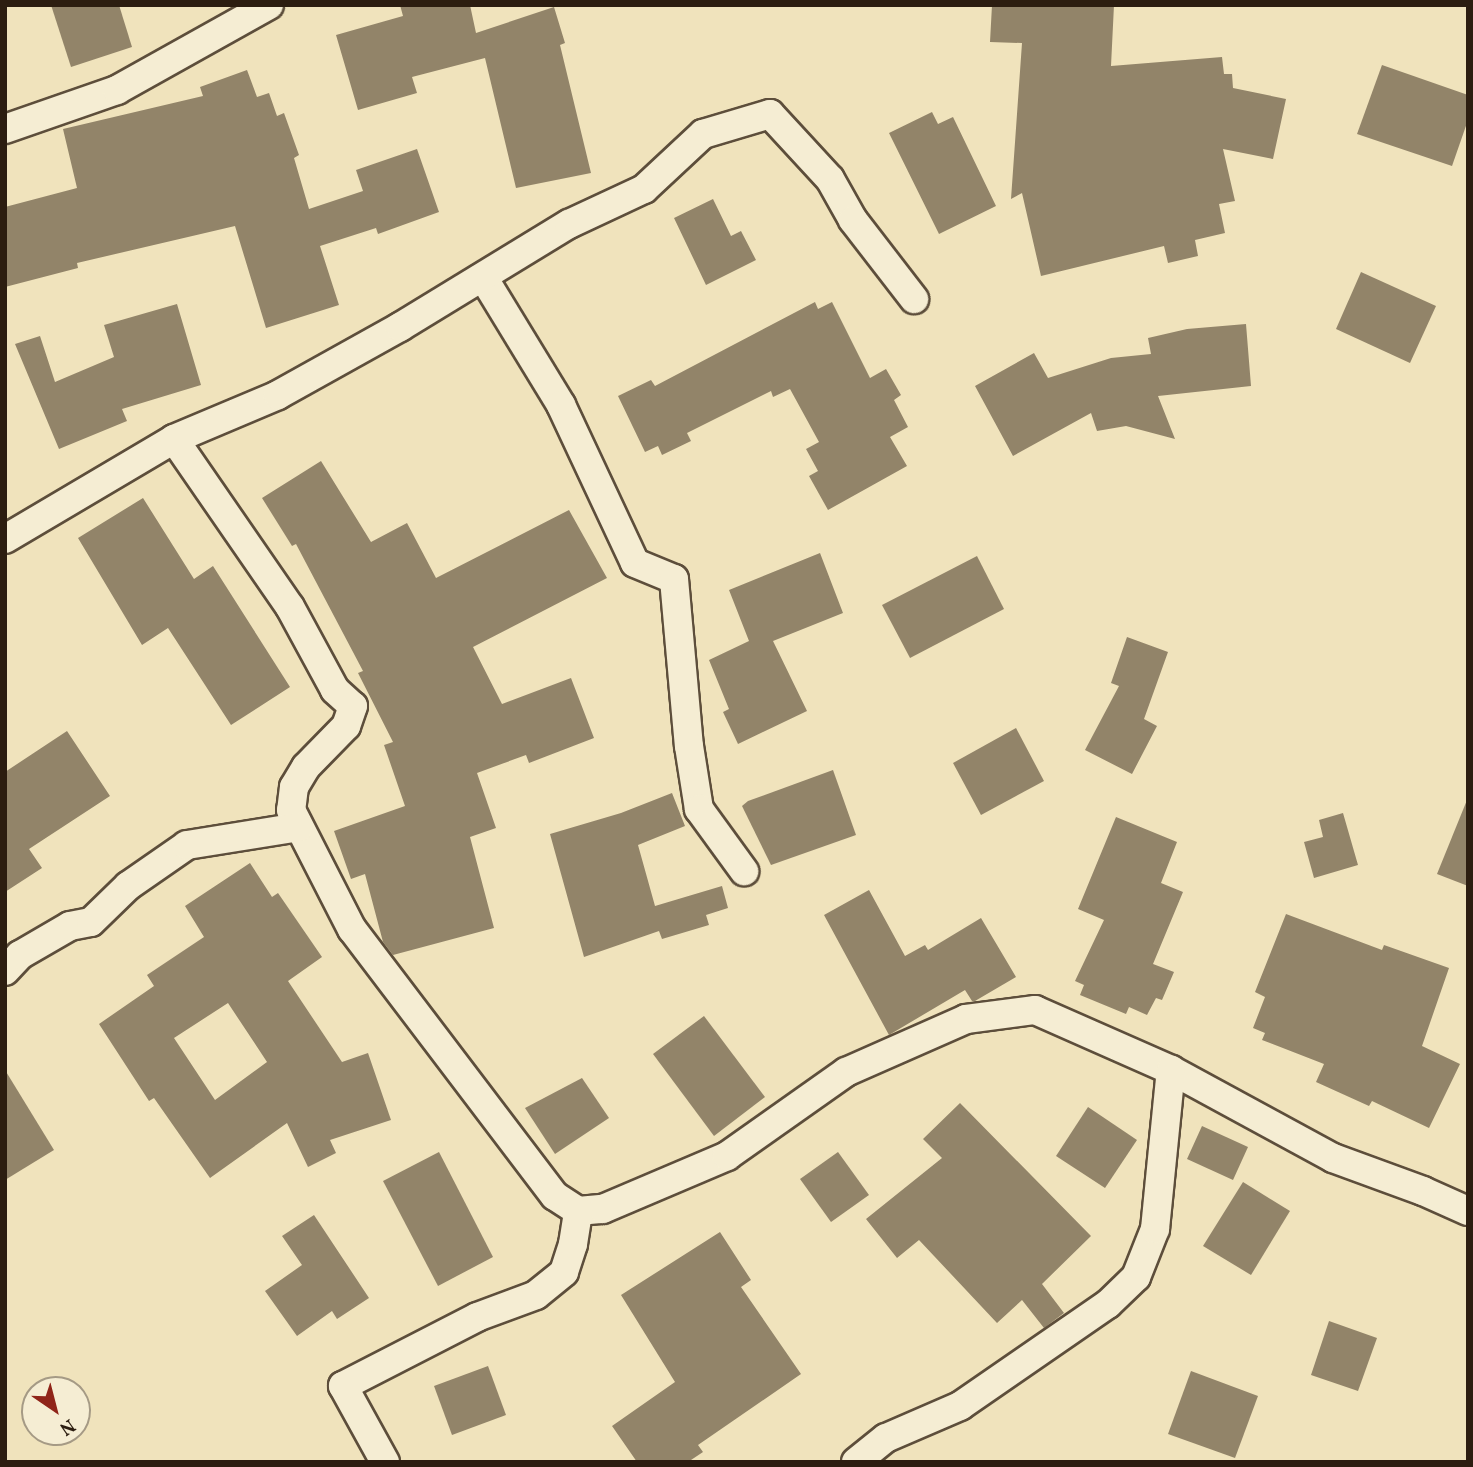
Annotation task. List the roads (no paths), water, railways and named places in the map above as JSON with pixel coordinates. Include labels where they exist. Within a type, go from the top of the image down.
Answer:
[{"type":"street","points":[[5,129],[117,90],[269,5]]},
{"type":"street","points":[[5,539],[174,439],[278,395],[483,277],[569,224],[644,188],[703,134],[770,114],[830,179],[853,220],[914,299]]},
{"type":"street","points":[[483,277],[561,405],[635,563],[674,579],[689,746],[698,809],[744,871]]},
{"type":"street","points":[[174,439],[290,607],[335,690],[353,706],[346,726],[306,767],[294,787],[291,810],[352,929],[555,1196],[579,1211],[603,1209],[727,1156],[846,1072],[965,1019],[1035,1010],[1171,1070],[1333,1158],[1423,1191],[1468,1211]]},
{"type":"street","points":[[5,971],[20,956],[71,926],[91,922],[128,886],[187,845],[299,827]]},
{"type":"street","points":[[856,1462],[886,1438],[960,1406],[1108,1304],[1136,1277],[1155,1229],[1171,1070]]},
{"type":"street","points":[[385,1462],[343,1386],[477,1317],[536,1295],[564,1272],[579,1211]]}]
